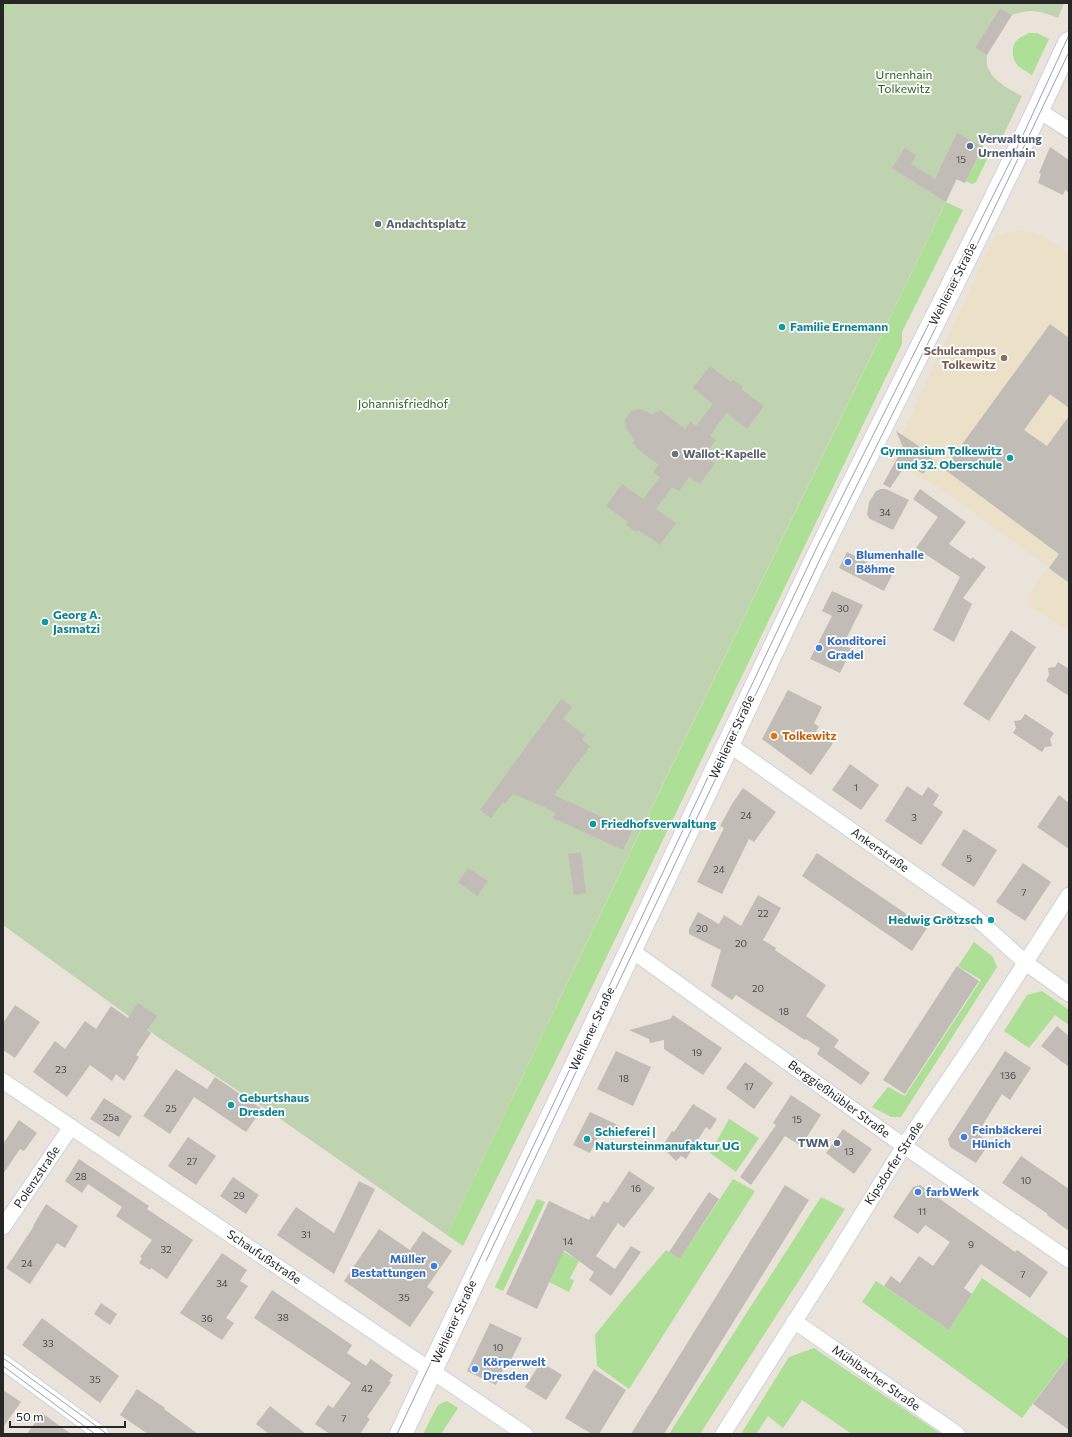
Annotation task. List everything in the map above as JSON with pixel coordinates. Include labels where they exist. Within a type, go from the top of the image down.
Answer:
[{"type":"main road","name":"Wehlener Straße","points":[[401,1434],[824,542],[976,239],[1069,43]]},
{"type":"street","points":[[1038,110],[1069,130]]},
{"type":"street","name":"Ankerstraße","points":[[728,744],[975,917],[1026,963],[1069,994]]},
{"type":"street","name":"Kipsdorfer Straße","points":[[723,1434],[904,1146],[1026,963],[1069,895]]},
{"type":"street","name":"Berggießhübler Straße","points":[[631,950],[904,1146],[1069,1260]]},
{"type":"street","name":"Schaufußstraße","points":[[3,1081],[525,1434]]},
{"type":"street","name":"Polenzstraße","points":[[3,1228],[71,1127]]},
{"type":"street","name":"Mühlbacher Straße","points":[[794,1321],[957,1434]]},
{"type":"street","points":[[3,1362],[101,1434]]},
{"type":"shaded area","name":"Schulcampus Tolkewitz","points":[[1022,231],[1035,233],[1047,238],[1069,253],[1069,631],[1029,606],[1028,598],[1030,593],[1048,567],[936,485],[889,462],[995,236],[1008,232]]},
{"type":"green space","points":[[3,3],[18,3],[3,12]]},
{"type":"green space","name":"Johannisfriedhof","points":[[18,3],[1064,3],[1058,18],[1035,11],[1012,15],[1000,8],[975,48],[987,55],[987,67],[990,73],[1007,88],[1022,96],[1002,138],[996,143],[986,139],[965,183],[957,179],[447,1235],[279,1118],[159,1038],[3,925],[3,12]]},
{"type":"green space","points":[[1029,33],[1037,33],[1049,39],[1032,75],[1018,66],[1013,56],[1015,42]]},
{"type":"green space","points":[[983,148],[987,150],[989,155],[976,182],[972,184],[966,181]]},
{"type":"green space","points":[[946,202],[963,210],[902,332],[902,344],[580,1012],[463,1246],[447,1235],[633,847]]},
{"type":"green space","points":[[974,942],[993,957],[997,967],[901,1117],[891,1117],[872,1107],[888,1087],[905,1096],[981,980],[958,966]]},
{"type":"green space","points":[[1042,991],[1069,1010],[1069,1025],[1055,1015],[1029,1048],[1004,1031],[1027,995]]},
{"type":"green space","points":[[729,1119],[759,1138],[736,1172],[710,1153]]},
{"type":"green space","points":[[733,1179],[755,1191],[629,1389],[597,1366],[595,1335],[666,1250],[680,1259]]},
{"type":"green space","points":[[821,1197],[845,1209],[700,1434],[669,1434]]},
{"type":"green space","points":[[537,1199],[545,1202],[503,1291],[495,1287]]},
{"type":"green space","points":[[563,1251],[579,1261],[570,1278],[574,1281],[569,1292],[549,1282]]},
{"type":"green space","points":[[982,1278],[1069,1339],[1069,1365],[1064,1362],[1022,1418],[862,1302],[876,1281],[949,1330]]},
{"type":"green space","points":[[814,1348],[941,1434],[852,1434],[802,1400],[783,1428],[768,1416],[756,1434],[741,1434],[789,1357]]},
{"type":"green space","points":[[447,1401],[458,1408],[441,1434],[423,1434],[438,1405]]},
{"type":"building","points":[[1000,8],[1012,15],[987,55],[975,48]]},
{"type":"building","points":[[957,133],[983,147],[965,183],[956,179],[946,202],[892,168],[905,148],[916,155],[911,164],[935,179]]},
{"type":"building","points":[[1050,147],[1069,160],[1069,193],[1065,190],[1063,195],[1038,183],[1041,174],[1039,173]]},
{"type":"building","name":"Gymnasium Tolkewitz und 32. Oberschule","points":[[1050,324],[1069,338],[1069,408],[1050,394],[1024,430],[1047,446],[1069,416],[1069,583],[1049,568],[1059,554],[944,469]]},
{"type":"building","name":"Wallot-Kapelle","points":[[710,366],[731,382],[733,380],[743,387],[741,389],[764,406],[747,429],[726,413],[710,436],[716,440],[704,456],[715,463],[700,484],[689,477],[679,491],[672,487],[656,509],[676,523],[660,545],[638,530],[636,532],[626,525],[628,522],[606,506],[622,484],[643,499],[660,477],[653,472],[659,465],[635,447],[636,445],[633,443],[635,440],[626,428],[625,420],[631,411],[641,409],[653,415],[656,411],[658,413],[660,410],[685,429],[690,422],[696,426],[713,404],[693,388]]},
{"type":"building","points":[[896,431],[919,446],[918,448],[934,460],[923,474],[907,463],[890,488],[883,484],[899,455],[904,449]]},
{"type":"building","points":[[886,489],[909,500],[893,530],[870,519],[867,515],[869,502],[876,491]]},
{"type":"building","points":[[920,489],[966,522],[949,544],[986,567],[963,598],[972,604],[954,642],[933,630],[960,577],[916,548],[938,517],[913,499]]},
{"type":"building","points":[[847,552],[892,575],[884,591],[839,568]]},
{"type":"building","points":[[832,591],[863,605],[843,645],[852,649],[840,673],[810,659],[832,616],[822,611]]},
{"type":"building","points":[[1011,630],[1036,647],[989,721],[963,704]]},
{"type":"building","points":[[1058,662],[1069,669],[1069,696],[1046,681],[1049,675],[1048,668],[1055,667]]},
{"type":"building","points":[[788,690],[822,707],[814,723],[819,727],[816,731],[833,743],[811,775],[762,739]]},
{"type":"building","points":[[561,699],[572,707],[563,719],[585,735],[582,740],[590,746],[554,795],[632,831],[623,850],[553,818],[556,813],[513,794],[505,804],[503,802],[491,818],[480,810]]},
{"type":"building","points":[[1025,714],[1054,733],[1050,739],[1052,746],[1045,747],[1042,752],[1013,733],[1016,728],[1014,721],[1021,720]]},
{"type":"building","points":[[850,764],[879,785],[861,810],[832,790]]},
{"type":"building","points":[[907,786],[922,796],[928,787],[939,795],[933,805],[943,812],[921,845],[885,821]]},
{"type":"building","points":[[743,788],[776,812],[754,842],[749,839],[722,894],[697,882],[724,828],[720,826]]},
{"type":"building","points":[[1059,795],[1069,803],[1069,849],[1037,827]]},
{"type":"building","points":[[964,829],[997,850],[974,887],[941,865]]},
{"type":"building","points":[[581,852],[586,893],[574,895],[568,854]]},
{"type":"building","points":[[817,853],[927,928],[912,951],[802,876]]},
{"type":"building","points":[[1023,863],[1051,882],[1025,921],[996,902]]},
{"type":"building","points":[[468,868],[488,881],[477,896],[458,882]]},
{"type":"building","points":[[758,895],[781,908],[763,940],[826,985],[806,1016],[839,1040],[834,1047],[870,1073],[861,1085],[817,1054],[820,1048],[806,1039],[805,1040],[736,995],[732,1000],[711,986],[721,950],[689,934],[689,929],[698,912],[719,924],[724,915],[741,926]]},
{"type":"building","points":[[957,966],[979,981],[905,1094],[883,1080]]},
{"type":"building","points":[[138,1003],[157,1016],[147,1030],[151,1033],[136,1055],[139,1057],[124,1081],[116,1074],[112,1081],[90,1065],[67,1097],[33,1072],[55,1041],[65,1049],[85,1021],[96,1029],[111,1006],[128,1018]]},
{"type":"building","points":[[15,1005],[40,1022],[15,1058],[3,1050],[3,1023]]},
{"type":"building","points":[[673,1015],[722,1048],[703,1075],[664,1049],[664,1040],[650,1043],[649,1039],[629,1030],[670,1019]]},
{"type":"building","points":[[1057,1026],[1069,1036],[1069,1067],[1041,1046]]},
{"type":"building","points":[[616,1051],[651,1067],[633,1106],[597,1089]]},
{"type":"building","points":[[1005,1051],[1031,1068],[1010,1100],[1002,1094],[977,1134],[990,1142],[976,1163],[950,1147],[948,1139]]},
{"type":"building","points":[[745,1062],[773,1083],[754,1109],[726,1088]]},
{"type":"building","points":[[176,1069],[207,1089],[215,1077],[262,1109],[246,1132],[194,1097],[170,1134],[143,1116]]},
{"type":"building","points":[[791,1095],[821,1115],[801,1146],[785,1136],[751,1185],[740,1177],[776,1125],[773,1123]]},
{"type":"building","points":[[104,1098],[132,1116],[119,1137],[90,1119]]},
{"type":"building","points":[[693,1104],[717,1119],[710,1130],[706,1127],[686,1159],[681,1156],[676,1161],[662,1147],[672,1131],[674,1132]]},
{"type":"building","name":"Schieferei | Natursteinmanufaktur UG","points":[[590,1112],[620,1126],[597,1139],[590,1153],[573,1145]]},
{"type":"building","points":[[19,1120],[37,1133],[24,1151],[20,1149],[3,1174],[3,1144]]},
{"type":"building","points":[[843,1129],[872,1149],[854,1174],[826,1153]]},
{"type":"building","points":[[188,1137],[216,1156],[196,1185],[168,1166]]},
{"type":"building","points":[[1021,1156],[1069,1189],[1069,1231],[1047,1215],[1048,1214],[1002,1183]]},
{"type":"building","points":[[79,1159],[149,1206],[147,1209],[193,1240],[167,1279],[151,1268],[150,1270],[139,1263],[142,1258],[140,1257],[152,1240],[116,1216],[122,1207],[88,1184],[82,1193],[65,1181]]},
{"type":"building","points":[[629,1171],[655,1188],[624,1228],[618,1223],[596,1256],[615,1269],[631,1246],[641,1252],[611,1296],[589,1280],[594,1272],[564,1250],[537,1309],[506,1294],[549,1201],[589,1220],[592,1215],[594,1217],[604,1201],[608,1203]]},
{"type":"building","points":[[233,1177],[259,1195],[246,1214],[220,1196]]},
{"type":"building","points":[[359,1181],[375,1189],[334,1274],[277,1235],[296,1207],[334,1233]]},
{"type":"building","points":[[785,1185],[809,1200],[664,1434],[631,1434]]},
{"type":"building","points":[[920,1185],[1015,1252],[1017,1250],[1048,1272],[1030,1298],[981,1264],[964,1288],[972,1294],[949,1330],[884,1286],[891,1276],[900,1283],[919,1256],[933,1266],[950,1242],[925,1225],[918,1234],[893,1217],[913,1187]]},
{"type":"building","points":[[709,1192],[719,1199],[680,1259],[669,1252]]},
{"type":"building","points":[[46,1204],[78,1226],[65,1248],[57,1243],[30,1284],[6,1268],[34,1226]]},
{"type":"building","points":[[379,1229],[410,1250],[423,1231],[452,1251],[427,1287],[434,1292],[410,1327],[344,1281]]},
{"type":"building","points":[[222,1253],[247,1270],[240,1281],[248,1286],[226,1318],[234,1323],[222,1340],[180,1313]]},
{"type":"building","points":[[272,1290],[352,1345],[347,1353],[366,1366],[371,1359],[393,1375],[389,1381],[391,1382],[367,1417],[370,1419],[360,1434],[330,1434],[315,1424],[328,1405],[333,1408],[351,1383],[254,1318]]},
{"type":"building","points":[[101,1303],[117,1314],[110,1325],[94,1314]]},
{"type":"building","points":[[42,1318],[119,1376],[100,1403],[22,1345]]},
{"type":"building","points":[[490,1323],[522,1338],[511,1360],[508,1359],[496,1385],[467,1371]]},
{"type":"building","points":[[1069,1356],[1069,1430],[1033,1404]]},
{"type":"building","points":[[541,1362],[562,1375],[546,1400],[525,1387]]},
{"type":"building","points":[[594,1369],[626,1390],[599,1434],[592,1434],[565,1418]]},
{"type":"building","points":[[137,1389],[165,1408],[164,1409],[198,1434],[148,1434],[120,1415]]},
{"type":"building","points":[[3,1390],[21,1402],[3,1427]]},
{"type":"building","points":[[270,1406],[306,1434],[269,1434],[256,1424]]},
{"type":"building","points":[[42,1413],[71,1434],[27,1434]]},
{"type":"tram line","points":[[397,1434],[817,547],[1017,148],[1069,35]]},
{"type":"tram line","points":[[486,1261],[824,551],[973,253],[1069,52]]},
{"type":"tram line","points":[[3,1358],[107,1434]]},
{"type":"tram line","points":[[3,1366],[95,1434]]},
{"type":"place","name":"Verwaltung Urnenhain","points":[[970,146]]},
{"type":"place","name":"Andachtsplatz","points":[[378,224]]},
{"type":"place","name":"Familie Ernemann","points":[[782,327]]},
{"type":"place","name":"Schulcampus Tolkewitz","points":[[1004,358]]},
{"type":"place","name":"Wallot-Kapelle","points":[[675,454]]},
{"type":"place","name":"Gymnasium Tolkewitz und 32. Oberschule","points":[[1010,458]]},
{"type":"place","name":"Blumenhalle Böhme","points":[[848,562]]},
{"type":"place","name":"Georg A. Jasmatzi","points":[[45,622]]},
{"type":"place","name":"Konditorei Gradel","points":[[819,648]]},
{"type":"place","name":"Tolkewitz","points":[[774,736]]},
{"type":"place","name":"Friedhofsverwaltung","points":[[593,824]]},
{"type":"place","name":"Hedwig Grötzsch","points":[[991,920]]},
{"type":"place","name":"Geburtshaus Dresden","points":[[231,1105]]},
{"type":"place","name":"Feinbäckerei Hünich","points":[[964,1137]]},
{"type":"place","name":"Schieferei | Natursteinmanufaktur UG","points":[[587,1139]]},
{"type":"place","name":"TWM","points":[[837,1143]]},
{"type":"place","name":"farbWerk","points":[[918,1192]]},
{"type":"place","name":"Müller Bestattungen","points":[[434,1266]]},
{"type":"place","name":"Körperwelt Dresden","points":[[475,1369]]},
{"type":"park label","name":"Urnenhain Tolkewitz","points":[[904,82]]}]
